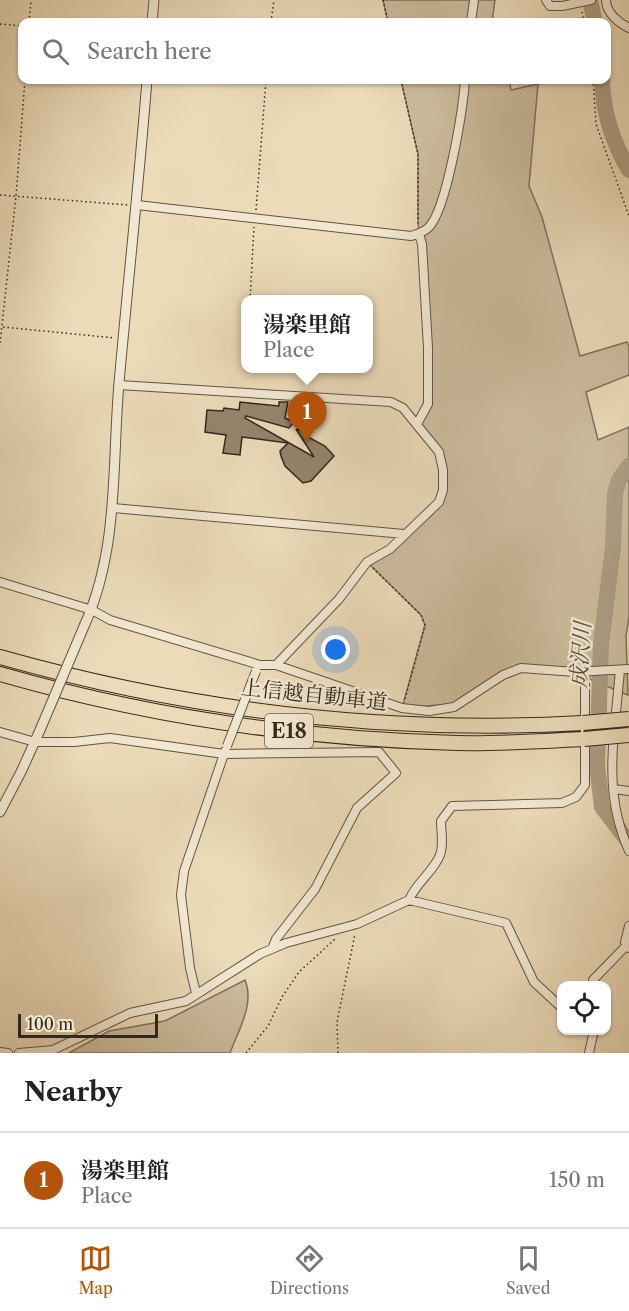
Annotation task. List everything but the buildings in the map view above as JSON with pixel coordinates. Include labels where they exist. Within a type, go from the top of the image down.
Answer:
[{"type":"highway","name":"上信越自動車道","points":[[0,657],[125,689],[191,702],[306,717],[459,727],[522,727],[629,719]]},
{"type":"highway","name":"上信越自動車道","points":[[0,674],[62,692],[187,718],[339,736],[448,742],[584,739],[629,735]]},
{"type":"street","points":[[152,18],[154,0]]},
{"type":"street","points":[[472,18],[474,0]]},
{"type":"street","points":[[546,0],[550,6],[591,0]]},
{"type":"street","points":[[606,0],[606,7],[620,23],[629,28]]},
{"type":"street","points":[[0,812],[21,772],[92,610],[106,558],[113,508],[119,385],[147,84]]},
{"type":"street","points":[[137,206],[255,217],[411,236],[419,234],[428,228],[436,217],[458,137],[465,84]]},
{"type":"street","points":[[417,424],[428,405],[428,348],[422,244],[419,234]]},
{"type":"street","points":[[119,385],[391,402],[403,408],[439,452],[443,470],[443,490],[439,502],[390,549],[367,562],[339,599],[276,665]]},
{"type":"street","points":[[113,508],[404,534]]},
{"type":"street","points":[[0,582],[92,610],[110,620],[258,668],[276,665],[402,708],[429,711],[454,707],[503,675],[521,668],[548,672],[629,669]]},
{"type":"street","points":[[196,993],[190,969],[181,895],[184,872],[224,754],[258,668]]},
{"type":"street","points":[[620,670],[611,765],[613,796],[619,828],[629,851]]},
{"type":"street","points":[[409,900],[440,856],[441,821],[452,806],[562,803],[576,797],[585,785],[585,672]]},
{"type":"street","points":[[0,732],[35,741],[74,742],[110,738],[224,754],[379,752],[396,773],[357,808],[315,890],[276,939],[272,949]]},
{"type":"street","points":[[614,789],[629,791]]},
{"type":"street","points":[[19,1053],[53,1050],[130,1013],[186,1001],[260,954],[344,926],[357,924],[409,900],[506,923],[534,982],[557,1004]]},
{"type":"street","points":[[593,981],[628,947],[625,942],[629,926]]},
{"type":"street","points":[[589,1053],[593,1035]]},
{"type":"street","points":[[0,1052],[8,1053]]},
{"type":"path","points":[[29,18],[31,0]]},
{"type":"path","points":[[272,18],[274,0]]},
{"type":"path","points":[[383,0],[387,18]]},
{"type":"path","points":[[579,3],[583,18]]},
{"type":"path","points":[[0,24],[18,26]]},
{"type":"path","points":[[0,343],[16,196],[25,84]]},
{"type":"path","points":[[250,295],[266,84]]},
{"type":"path","points":[[402,84],[418,154],[419,234]]},
{"type":"path","points":[[593,84],[596,124],[629,216]]},
{"type":"path","points":[[0,195],[137,206]]},
{"type":"path","points":[[2,327],[123,339]]},
{"type":"path","points":[[367,562],[421,615],[425,625],[402,708]]},
{"type":"path","points":[[338,1053],[337,1022],[357,924]]},
{"type":"path","points":[[246,1053],[268,1026],[282,997],[300,972],[340,934],[344,926]]},
{"type":"shaded area","points":[[383,0],[495,0],[493,18],[387,18]]},
{"type":"shaded area","points":[[402,84],[510,84],[511,90],[538,84],[529,186],[542,217],[580,356],[627,342],[629,347],[629,375],[586,392],[598,440],[629,427],[629,617],[626,636],[628,695],[575,673],[521,668],[451,704],[402,708],[425,625],[421,615],[367,562],[390,549],[429,513],[443,490],[439,452],[417,424],[428,404],[418,219],[418,154]]},
{"type":"shaded area","points":[[245,980],[248,989],[247,1008],[230,1053],[69,1053],[109,1031],[165,1021]]},
{"type":"waterway","name":"成沢川","points":[[590,0],[594,18]]},
{"type":"waterway","name":"成沢川","points":[[602,84],[610,126],[629,170]]},
{"type":"waterway","name":"成沢川","points":[[628,841],[602,807],[597,766],[601,644],[613,547],[615,493],[619,480],[629,466]]},
{"type":"place","name":"湯楽里館","points":[[307,442]]}]
